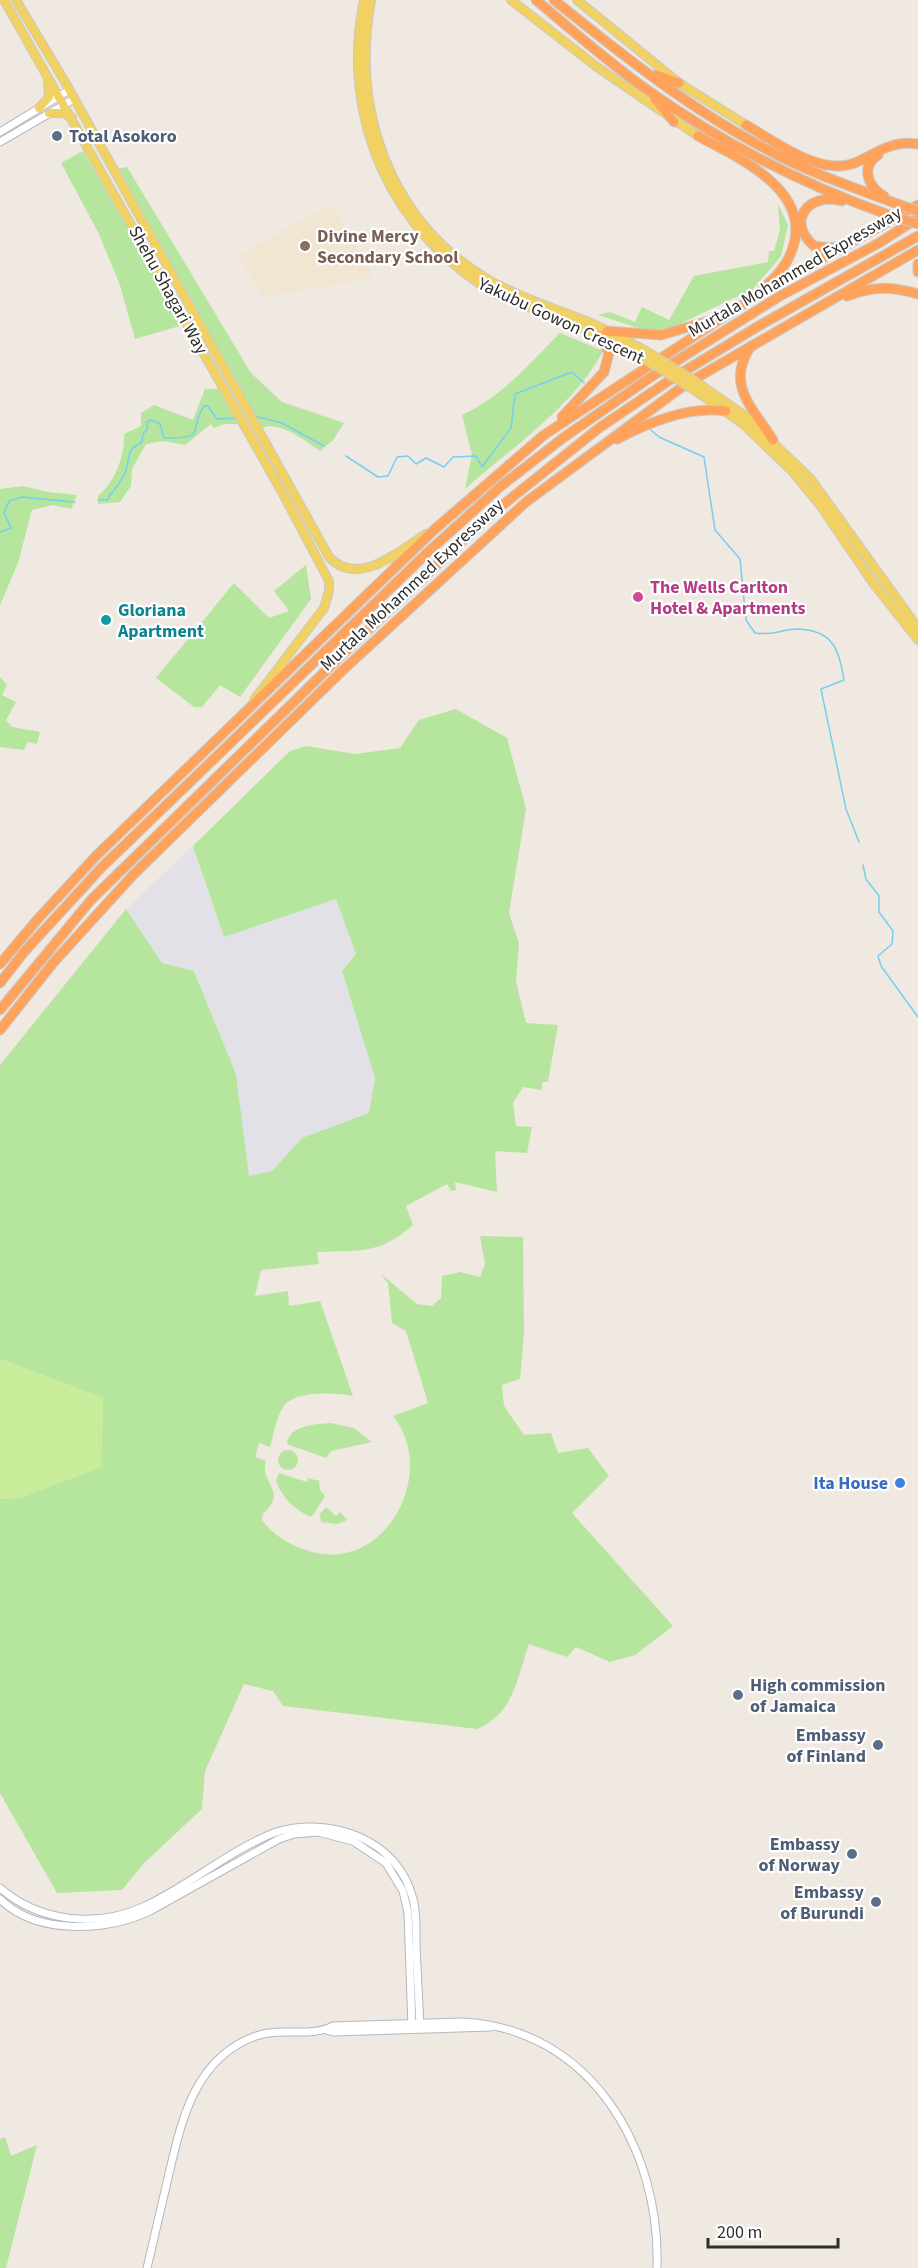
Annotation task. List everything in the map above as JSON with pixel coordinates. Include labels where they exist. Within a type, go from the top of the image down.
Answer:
[{"type":"highway","points":[[536,0],[645,88],[743,150],[862,205],[918,224]]},
{"type":"highway","points":[[554,0],[643,71],[767,150],[827,178],[918,211]]},
{"type":"highway","points":[[643,71],[679,83]]},
{"type":"highway","points":[[645,88],[674,122]]},
{"type":"highway","points":[[746,125],[767,150]]},
{"type":"highway","points":[[746,125],[805,158],[830,165],[849,165],[897,143],[918,146]]},
{"type":"highway","points":[[544,435],[597,398],[754,297],[776,276],[791,255],[794,222],[791,208],[781,190],[762,173],[698,136]]},
{"type":"highway","points":[[698,136],[743,150]]},
{"type":"highway","points":[[898,205],[870,184],[868,178],[870,164],[879,154],[892,149],[918,146]]},
{"type":"highway","points":[[862,205],[828,198],[815,201],[804,214],[803,232],[814,246],[823,248],[835,248],[868,234]]},
{"type":"highway","name":"Murtala Mohammed Expressway","points":[[754,297],[918,205]]},
{"type":"highway","name":"Murtala Mohammed Expressway","points":[[0,983],[24,952],[101,868],[402,577],[532,461],[651,377],[714,337],[918,218]]},
{"type":"highway","name":"Murtala Mohammed Expressway","points":[[0,1010],[91,900],[399,600],[489,516],[599,428],[694,365],[918,236]]},
{"type":"highway","name":"Murtala Mohammed Expressway","points":[[0,1030],[53,963],[133,875],[343,670],[526,502],[657,404],[739,351],[918,250]]},
{"type":"highway","points":[[918,264],[918,272]]},
{"type":"highway","points":[[825,304],[879,286],[895,287],[918,294]]},
{"type":"highway","points":[[544,435],[604,372],[609,353],[603,333],[661,335],[723,317]]},
{"type":"highway","points":[[752,345],[739,370],[740,382],[744,394],[773,440]]},
{"type":"highway","points":[[694,365],[739,351]]},
{"type":"highway","points":[[597,398],[651,377]]},
{"type":"highway","points":[[593,451],[630,432],[682,413],[708,409],[726,411]]},
{"type":"highway","points":[[573,466],[599,428]]},
{"type":"highway","name":"Murtala Mohammed Expressway","points":[[0,964],[37,920],[106,846],[427,536],[544,435]]},
{"type":"highway","points":[[402,577],[427,536]]},
{"type":"highway","points":[[399,600],[456,566]]},
{"type":"highway","points":[[269,689],[317,659]]},
{"type":"highway","points":[[24,952],[37,920]]},
{"type":"highway","points":[[14,991],[53,963]]},
{"type":"main road","name":"Shehu Shagari Way","points":[[4,0],[287,491],[329,557],[346,570],[354,571],[373,566],[435,529]]},
{"type":"main road","name":"Shehu Shagari Way","points":[[16,0],[74,99],[219,372]]},
{"type":"main road","name":"Yakubu Gowon Crescent","points":[[364,0],[357,51],[363,114],[379,167],[406,214],[435,248],[479,284],[515,302],[603,333]]},
{"type":"main road","name":"Yakubu Gowon Crescent","points":[[371,0],[364,51],[367,99],[383,156],[412,209],[440,242],[488,279],[509,291],[603,333],[647,356],[744,415],[773,440],[810,478],[918,628]]},
{"type":"main road","points":[[511,0],[597,67],[674,122],[698,136]]},
{"type":"main road","points":[[577,0],[679,83],[746,125]]},
{"type":"main road","points":[[39,108],[50,94],[47,74]]},
{"type":"main road","points":[[49,113],[63,113],[72,117]]},
{"type":"main road","name":"Yakubu Gowon Crescent","points":[[694,386],[778,456],[810,492],[873,583],[918,640]]},
{"type":"main road","name":"Shehu Shagari Way","points":[[248,709],[324,608],[329,591],[328,581],[287,491]]},
{"type":"street","points":[[0,132],[69,90]]},
{"type":"street","points":[[0,142],[74,99]]},
{"type":"street","points":[[0,1888],[43,1913],[68,1919],[99,1918],[141,1908],[276,1832],[293,1827],[317,1825],[352,1833],[388,1857],[397,1866],[410,1888],[415,1907],[416,2025]]},
{"type":"street","points":[[0,1899],[21,1912],[51,1923],[75,1927],[103,1925],[134,1918],[150,1911],[279,1839],[306,1832],[342,1837],[379,1857],[400,1884],[408,1913],[416,2025]]},
{"type":"street","points":[[147,2268],[181,2120],[209,2068],[255,2036],[271,2032],[317,2031],[333,2026],[416,2025],[493,2027],[537,2042],[585,2072],[607,2096],[628,2135],[654,2209],[657,2268]]},
{"type":"shaded area","name":"Divine Mercy Secondary School","points":[[331,204],[374,277],[263,298],[238,256]]},
{"type":"shaded area","points":[[193,846],[224,937],[336,898],[356,954],[342,972],[375,1078],[369,1113],[302,1138],[272,1171],[249,1176],[236,1074],[195,972],[162,963],[126,909]]},
{"type":"green space","points":[[83,151],[183,325],[135,339],[120,285],[98,232],[61,163]]},
{"type":"green space","points":[[127,167],[251,373],[282,402],[344,423],[333,440],[320,451],[284,429],[268,426],[261,428],[115,169]]},
{"type":"green space","points":[[778,204],[788,225],[781,256],[753,289],[667,330],[651,332],[598,315],[610,312],[635,322],[642,307],[669,320],[694,276],[768,262],[769,251],[774,251],[780,230]]},
{"type":"green space","points":[[560,333],[603,351],[591,371],[559,408],[465,489],[472,455],[462,415],[490,399],[502,389]]},
{"type":"green space","points":[[205,389],[218,389],[239,424],[225,424],[213,428],[211,424],[185,445],[164,441],[146,444],[132,469],[131,486],[120,502],[98,504],[98,496],[109,484],[121,460],[124,434],[141,426],[141,413],[154,405],[193,420]]},
{"type":"green space","points":[[23,486],[48,492],[77,495],[71,509],[53,505],[32,510],[18,563],[0,605],[0,489]]},
{"type":"green space","points":[[306,565],[311,599],[240,697],[220,685],[202,707],[194,707],[156,678],[234,583],[269,618],[289,611],[274,591]]},
{"type":"green space","points":[[0,677],[7,685],[2,695],[16,702],[6,720],[12,727],[40,732],[37,744],[28,742],[24,750],[0,747]]},
{"type":"green space","points":[[456,709],[507,738],[526,809],[509,913],[519,943],[516,981],[526,1023],[558,1025],[548,1082],[542,1082],[542,1090],[523,1087],[513,1103],[516,1126],[532,1127],[527,1153],[495,1151],[497,1192],[455,1182],[456,1190],[451,1191],[447,1184],[406,1206],[413,1225],[390,1242],[368,1249],[317,1252],[319,1264],[261,1270],[255,1296],[288,1291],[289,1306],[320,1301],[353,1396],[306,1395],[290,1401],[281,1410],[270,1447],[259,1443],[255,1457],[266,1461],[266,1476],[274,1493],[262,1520],[280,1538],[292,1544],[303,1549],[332,1555],[357,1549],[379,1536],[396,1516],[406,1491],[410,1465],[406,1439],[393,1416],[428,1403],[406,1331],[392,1323],[388,1283],[381,1274],[417,1304],[432,1306],[441,1298],[442,1276],[460,1272],[480,1277],[485,1264],[480,1236],[523,1237],[524,1333],[520,1379],[502,1385],[504,1406],[524,1435],[551,1433],[558,1453],[588,1448],[609,1476],[572,1513],[673,1626],[635,1655],[610,1662],[576,1647],[567,1657],[529,1644],[517,1682],[507,1704],[499,1714],[477,1729],[283,1706],[273,1691],[244,1684],[205,1771],[202,1809],[145,1862],[122,1890],[57,1893],[0,1793],[0,1499],[21,1498],[103,1398],[0,1359],[0,1065],[126,909],[162,963],[194,971],[236,1074],[249,1176],[272,1171],[302,1138],[369,1113],[375,1078],[342,971],[356,954],[336,899],[224,937],[193,846],[290,751],[306,746],[355,754],[400,748],[419,720]]},
{"type":"green space","points":[[0,1359],[103,1398],[102,1467],[21,1498],[0,1499]]},
{"type":"green space","points":[[331,1423],[354,1428],[372,1442],[331,1451],[326,1458],[287,1444],[289,1438],[298,1429]]},
{"type":"green space","points":[[288,1450],[295,1453],[298,1460],[295,1467],[288,1470],[281,1467],[278,1460],[281,1453]]},
{"type":"green space","points":[[279,1473],[307,1482],[308,1478],[319,1481],[320,1490],[325,1496],[313,1515],[310,1517],[304,1514],[285,1497],[276,1480]]},
{"type":"green space","points":[[326,1507],[336,1516],[340,1512],[347,1520],[338,1524],[321,1522],[320,1514]]},
{"type":"green space","points":[[5,2137],[11,2156],[37,2145],[6,2268],[0,2268],[0,2139]]},
{"type":"waterway","points":[[346,456],[378,477],[388,476],[397,457],[408,456],[416,464],[426,458],[444,467],[453,457],[476,456],[482,467],[511,428],[515,394],[572,372],[584,383]]},
{"type":"waterway","points":[[98,500],[107,500],[120,481],[130,452],[142,442],[147,422],[151,420],[160,424],[164,438],[178,438],[187,437],[195,432],[204,406],[208,406],[217,419],[234,418]]},
{"type":"waterway","points":[[254,416],[282,423],[324,446]]},
{"type":"waterway","points":[[651,430],[659,437],[704,457],[715,530],[740,559],[746,620],[755,633],[810,630],[827,638],[837,651],[844,680],[821,689],[846,809],[859,842]]},
{"type":"waterway","points":[[0,532],[11,528],[4,513],[9,501],[22,497],[75,502]]},
{"type":"waterway","points":[[863,865],[866,879],[879,896],[879,912],[893,931],[892,944],[878,956],[881,966],[918,1017]]},
{"type":"place","name":"Total Asokoro","points":[[57,136]]},
{"type":"place","name":"Divine Mercy Secondary School","points":[[305,246]]},
{"type":"place","name":"The Wells Carlton Hotel & Apartments","points":[[638,597]]},
{"type":"place","name":"Gloriana Apartment","points":[[106,620]]},
{"type":"place","name":"Ita House","points":[[900,1483]]},
{"type":"place","name":"High commission of Jamaica","points":[[738,1695]]},
{"type":"place","name":"Embassy of Finland","points":[[878,1745]]},
{"type":"place","name":"Embassy of Norway","points":[[852,1854]]},
{"type":"place","name":"Embassy of Burundi","points":[[876,1902]]}]
